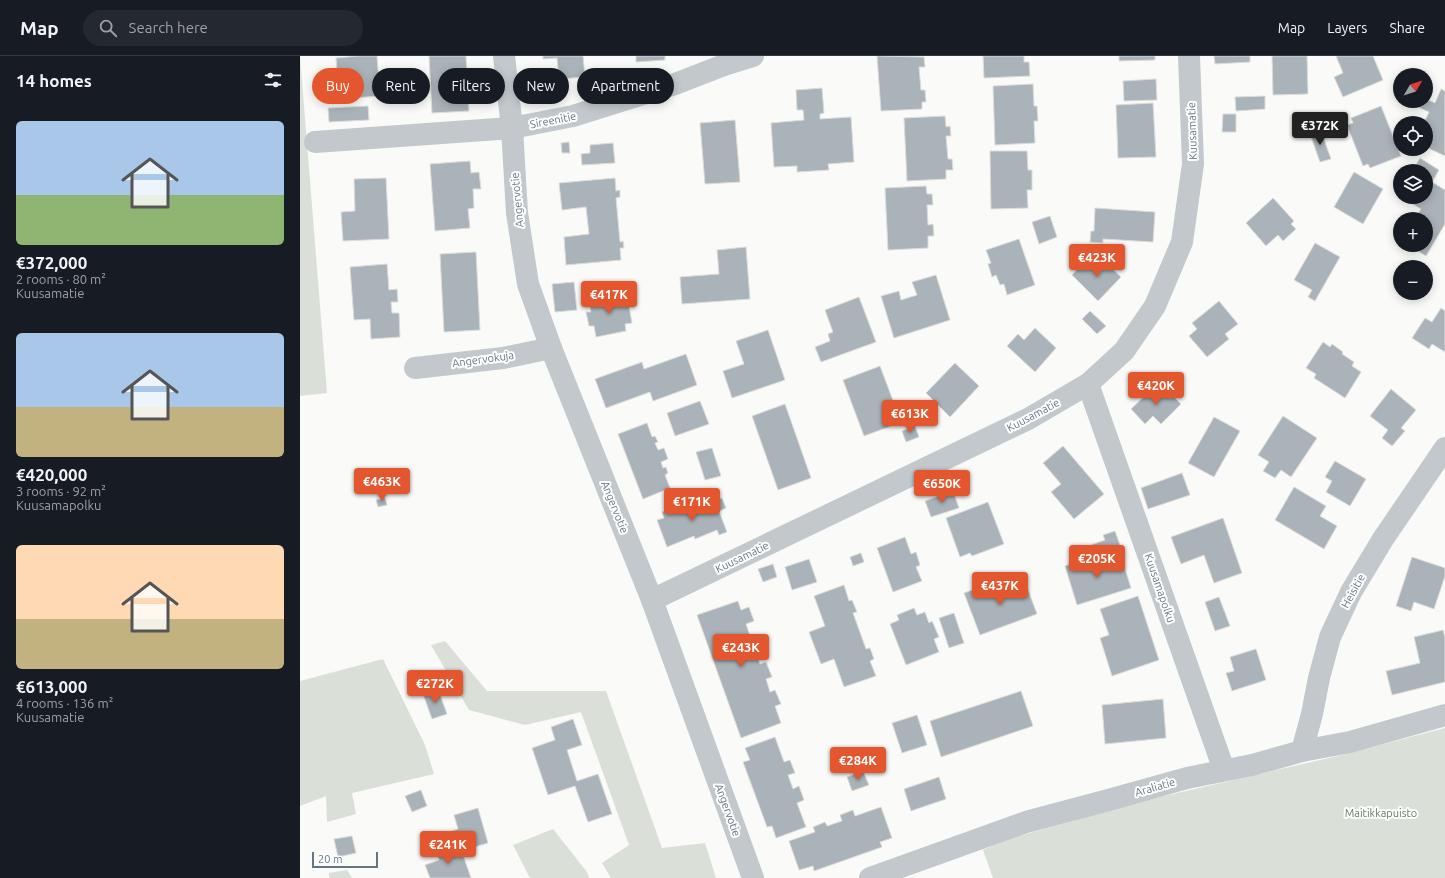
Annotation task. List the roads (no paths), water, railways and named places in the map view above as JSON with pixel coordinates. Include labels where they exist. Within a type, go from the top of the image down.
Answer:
[{"type":"street","name":"Angervotie","points":[[504,56],[512,128],[517,213],[528,284],[551,348],[652,600],[753,878]]},
{"type":"street","name":"Sireenitie","points":[[512,128],[573,116],[675,84],[724,65],[753,56]]},
{"type":"street","name":"Kuusamatie","points":[[652,600],[1028,419],[1088,384],[1124,351],[1155,306],[1182,242],[1193,164],[1189,56]]},
{"type":"street","points":[[315,142],[512,128]]},
{"type":"street","name":"Angervokuja","points":[[415,368],[503,358],[551,348]]},
{"type":"street","name":"Kuusamapolku","points":[[1088,384],[1224,770]]},
{"type":"street","name":"Heisitie","points":[[1302,752],[1330,637],[1351,592],[1383,539],[1445,448]]},
{"type":"street","name":"Araliatie","points":[[870,878],[1026,822],[1187,778],[1252,765],[1302,752],[1350,742],[1445,715]]},
{"type":"park label","name":"Maitikkapuisto","points":[[1381,813]]}]
